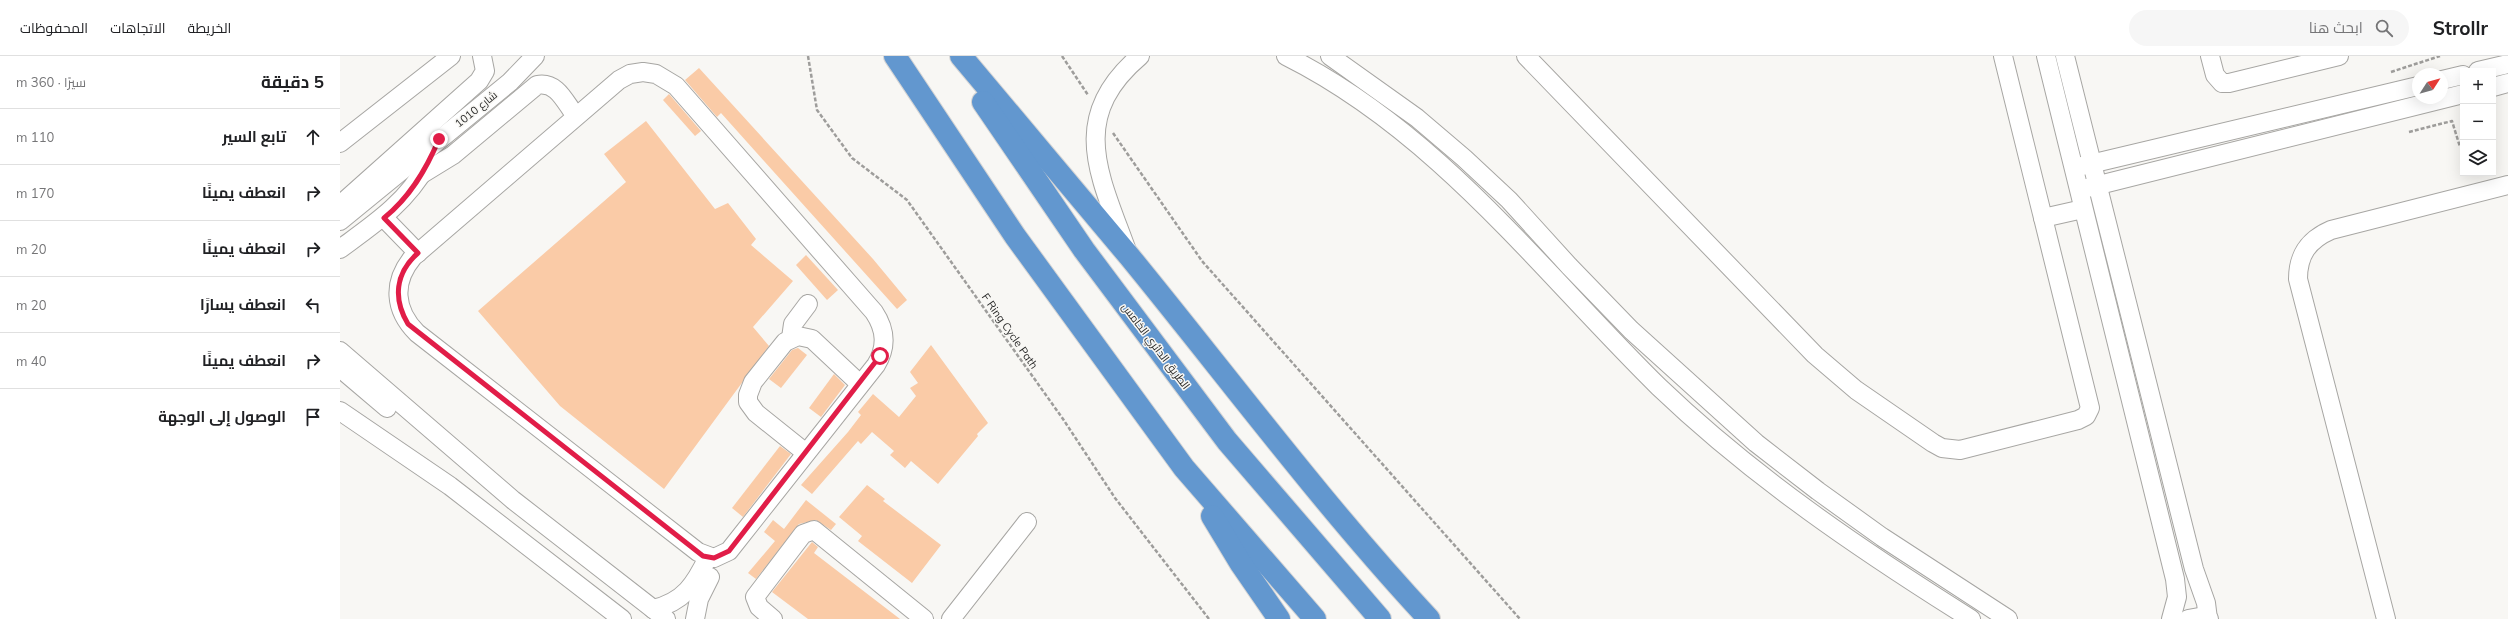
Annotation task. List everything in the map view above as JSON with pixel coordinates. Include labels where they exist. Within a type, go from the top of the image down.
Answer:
[{"type":"highway","points":[[895,56],[1015,236],[1184,468],[1315,619]]},
{"type":"highway","name":"الطريق الدائري الخامس","points":[[953,56],[1084,250],[1222,434],[1380,619]]},
{"type":"highway","points":[[961,56],[1129,256],[1260,421],[1394,581],[1429,619]]},
{"type":"highway","points":[[1184,468],[1241,564],[1279,619]]},
{"type":"street","points":[[340,140],[432,56]]},
{"type":"street","points":[[340,143],[450,56]]},
{"type":"street","points":[[340,205],[479,81],[485,71],[482,56]]},
{"type":"street","name":"شارع 1010","points":[[340,221],[510,82],[536,56]]},
{"type":"street","points":[[1129,256],[1097,165],[1096,130],[1107,94],[1118,78],[1140,56]]},
{"type":"street","points":[[1286,56],[1310,61],[1379,113],[1440,163],[1508,229],[1659,387],[1737,456],[1821,520],[1971,619]]},
{"type":"street","points":[[1330,56],[1417,118],[1464,158],[1509,200],[1631,330],[1756,443],[1818,492],[1882,537],[2008,619]]},
{"type":"street","points":[[1526,56],[1815,355],[1856,390],[1942,448],[1960,450],[2078,420],[2086,416],[2089,412],[2082,376],[2003,56]]},
{"type":"street","points":[[2046,56],[2175,579],[2177,597],[2172,619]]},
{"type":"street","points":[[2065,56],[2194,569],[2206,603],[2209,619],[2188,619]]},
{"type":"street","points":[[2210,56],[2215,75],[2222,83],[2229,83],[2339,56]]},
{"type":"street","points":[[2481,67],[2508,64]]},
{"type":"street","points":[[340,351],[471,466],[660,614],[672,603],[688,592],[717,555],[806,453],[876,365],[883,348],[883,329],[879,320],[676,86],[656,74],[643,72],[630,74],[619,80],[575,115],[418,253],[405,266],[397,290],[398,302],[408,324],[698,552],[717,555]]},
{"type":"street","points":[[2448,79],[2460,76]]},
{"type":"street","points":[[2496,86],[2508,83]]},
{"type":"street","points":[[422,174],[453,155],[537,85],[544,84],[556,89],[575,115]]},
{"type":"street","points":[[2073,168],[2412,87]]},
{"type":"street","points":[[2078,190],[2460,95]]},
{"type":"street","points":[[340,249],[384,218],[401,202],[422,174],[439,139]]},
{"type":"street","points":[[2386,619],[2298,279],[2300,258],[2312,240],[2331,230],[2508,185]]},
{"type":"street","points":[[2043,218],[2083,209]]},
{"type":"street","points":[[384,218],[418,253]]},
{"type":"street","points":[[806,453],[756,413],[748,402],[749,388],[791,338],[793,324],[808,304]]},
{"type":"street","points":[[791,338],[798,336],[812,339],[860,384]]},
{"type":"street","points":[[340,368],[430,441],[471,466]]},
{"type":"street","points":[[340,398],[402,441],[450,486]]},
{"type":"street","points":[[340,411],[450,486],[622,619]]},
{"type":"street","points":[[951,619],[1028,522]]},
{"type":"street","points":[[774,619],[759,607],[755,597],[804,534],[814,530],[924,619]]},
{"type":"street","points":[[695,619],[699,599],[717,555]]},
{"type":"path","name":"F Ring Cycle Path","points":[[808,56],[817,110],[852,158],[907,200],[1063,420],[1115,498],[1209,619]]},
{"type":"path","points":[[1062,56],[1202,261],[1520,619]]},
{"type":"path","points":[[2391,72],[2440,56]]},
{"type":"path","points":[[2409,132],[2452,120],[2460,147]]},
{"type":"building","points":[[699,68],[873,259],[907,300],[897,309],[721,113],[717,117],[685,80]]},
{"type":"building","points":[[669,94],[701,131],[695,136],[663,100]]},
{"type":"building","points":[[646,121],[715,209],[728,203],[756,239],[751,245],[793,281],[753,327],[769,346],[664,489],[560,406],[478,311],[626,182],[604,154]]},
{"type":"building","points":[[806,255],[838,290],[827,300],[796,265]]},
{"type":"building","points":[[931,345],[988,423],[977,434],[978,436],[938,484],[911,461],[905,468],[890,455],[894,451],[872,432],[861,444],[858,441],[812,494],[801,485],[848,432],[861,415],[858,412],[873,394],[899,417],[916,396],[910,388],[918,383],[910,372]]},
{"type":"building","points":[[798,348],[807,355],[781,388],[769,379],[792,350]]},
{"type":"building","points":[[834,374],[845,385],[821,417],[809,408]]},
{"type":"building","points":[[780,446],[791,454],[743,517],[732,508]]},
{"type":"building","points":[[867,485],[885,499],[883,501],[941,545],[912,583],[858,541],[862,536],[839,517]]},
{"type":"building","points":[[806,500],[836,524],[831,530],[816,520],[799,524],[756,579],[748,573],[775,541],[764,532],[773,520],[784,529]]},
{"type":"building","points":[[812,542],[818,547],[814,553],[900,619],[808,619],[772,592]]},
{"type":"route","points":[[439,139],[432,157],[411,190],[384,218],[418,253],[405,266],[397,290],[398,302],[402,314],[408,324],[417,333],[703,556],[714,558],[720,557],[729,551],[876,365],[880,356]]}]
